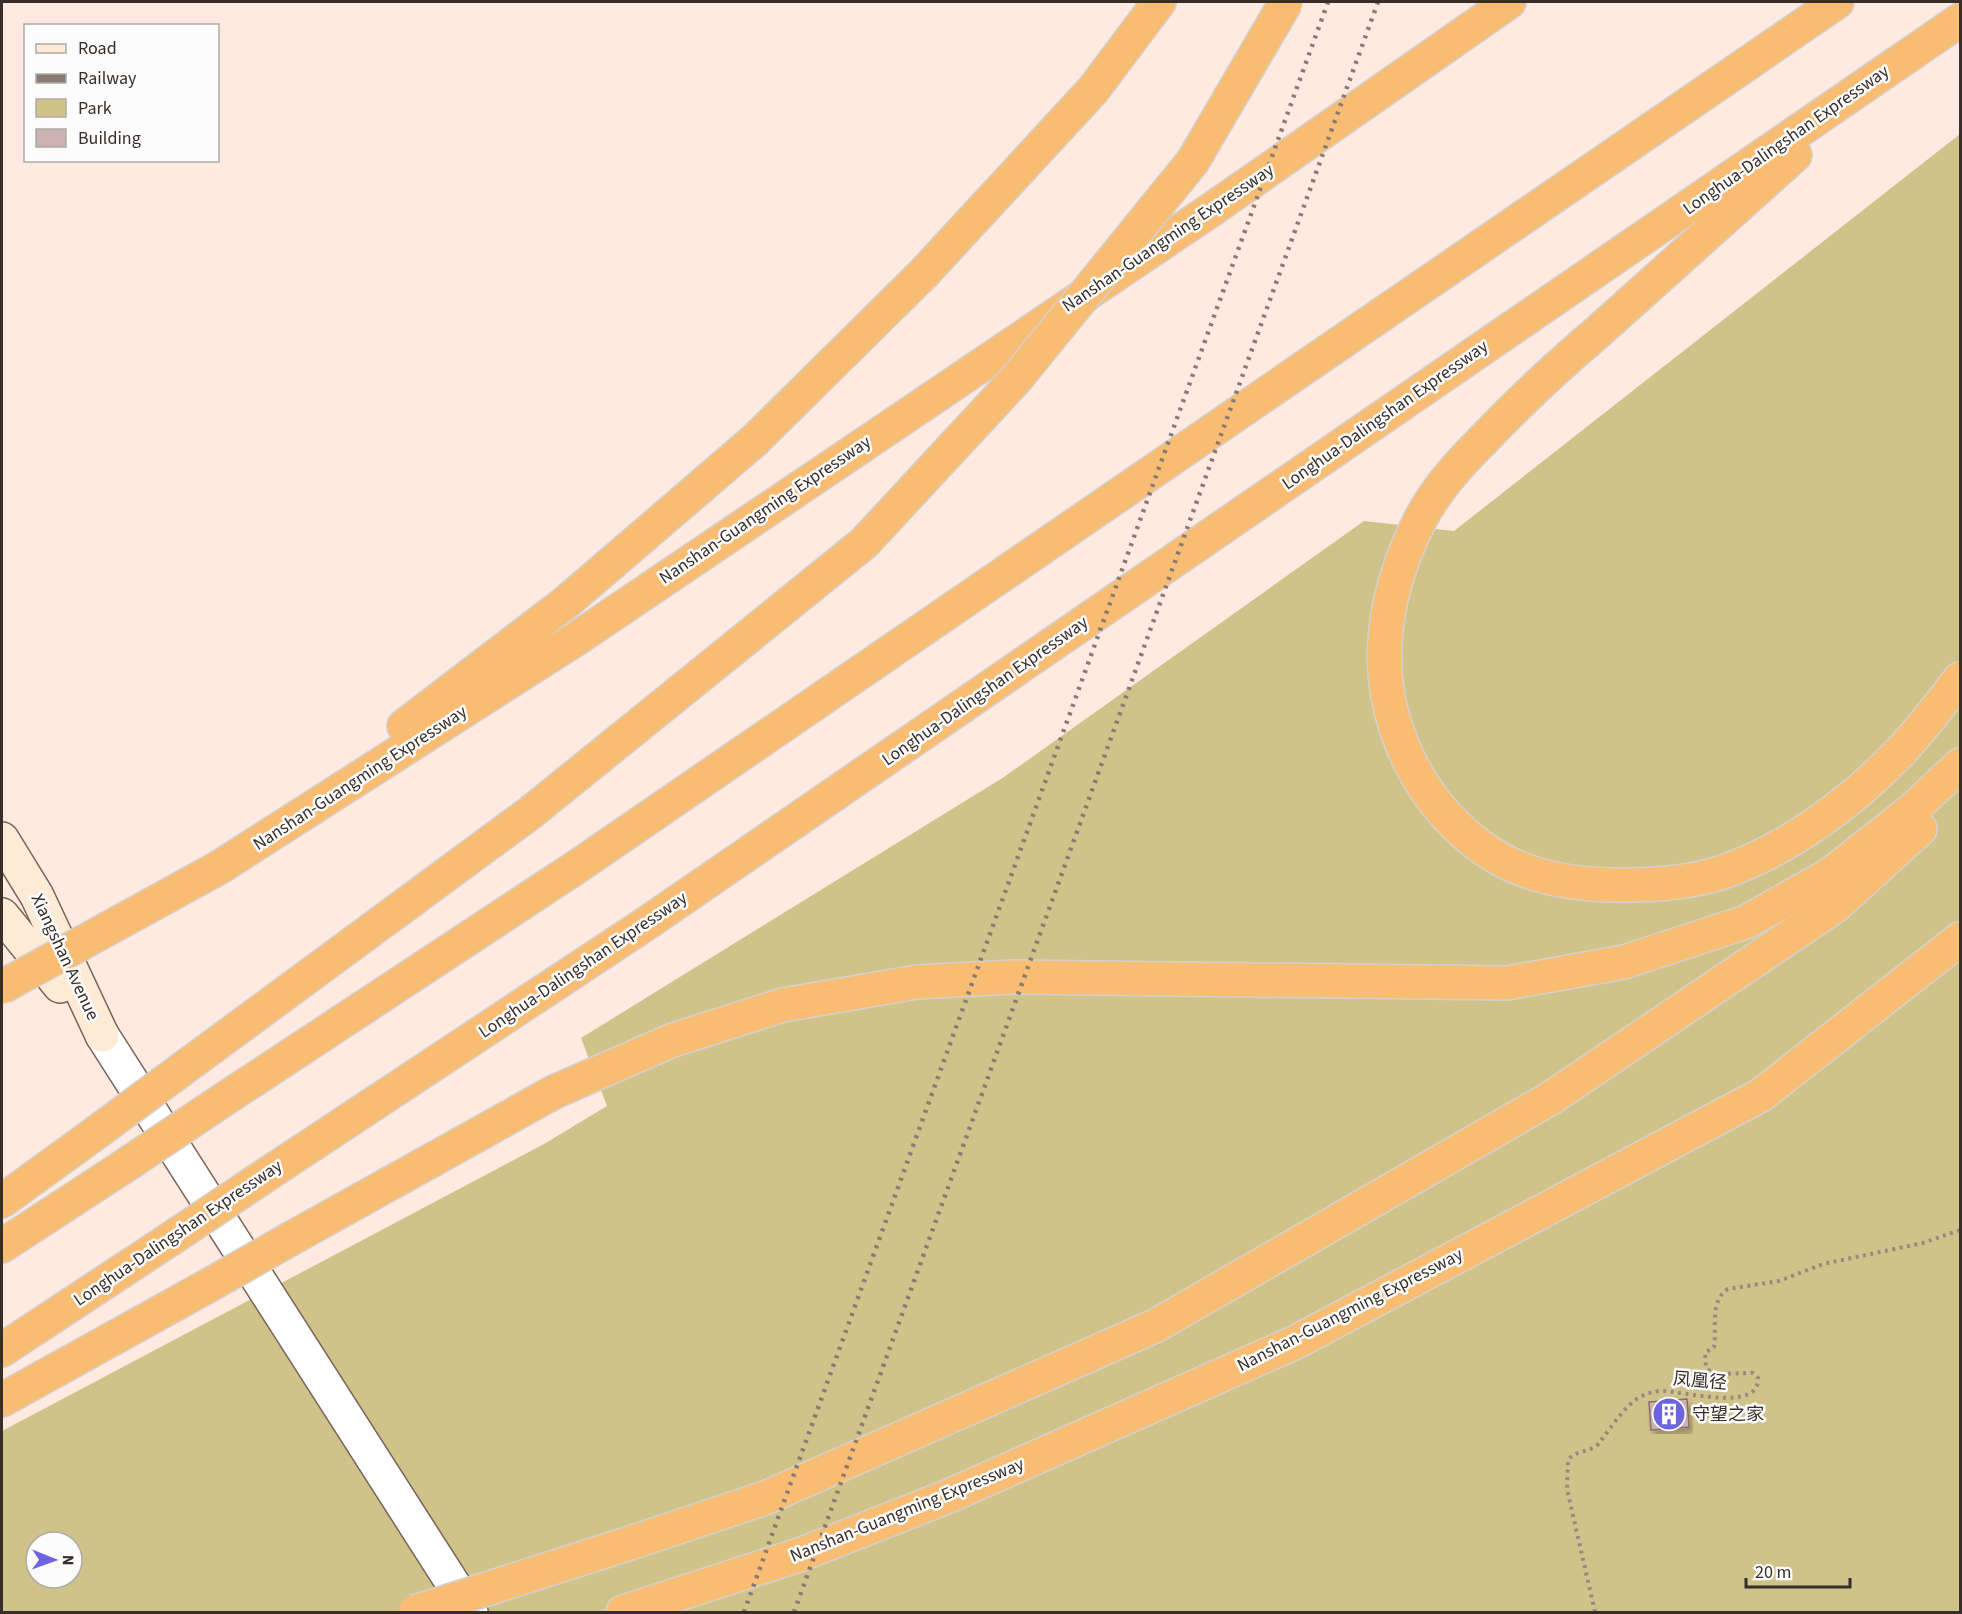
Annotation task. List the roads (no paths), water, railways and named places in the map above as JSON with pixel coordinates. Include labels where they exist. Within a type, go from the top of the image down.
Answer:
[{"type":"highway","points":[[219,867],[564,604],[755,440],[924,273],[1093,90],[1159,2]]},
{"type":"highway","points":[[2,1201],[530,813],[864,543],[1017,378],[1193,161],[1286,2]]},
{"type":"highway","name":"Nanshan-Guangming Expressway","points":[[2,987],[219,867],[579,637],[1208,212],[1509,2]]},
{"type":"highway","points":[[2,1246],[578,866],[1837,2]]},
{"type":"highway","name":"Longhua-Dalingshan Expressway","points":[[2,1350],[644,926],[1960,20]]},
{"type":"highway","points":[[1894,66],[1525,396],[1448,476],[1421,518],[1398,573],[1385,632],[1387,690],[1399,740],[1419,780],[1451,822],[1500,858],[1542,876],[1585,884],[1656,885],[1719,873],[1774,848],[1840,808],[1901,751],[1960,679]]},
{"type":"highway","points":[[2,1400],[554,1092],[673,1040],[783,1005],[928,981],[1013,977],[1507,983],[1624,962],[1746,922],[1831,874],[1911,811],[1960,765]]},
{"type":"highway","points":[[415,1612],[765,1498],[1155,1326],[1551,1098],[1806,926],[1835,906],[1930,819],[1960,781]]},
{"type":"highway","name":"Nanshan-Guangming Expressway","points":[[636,1609],[802,1554],[949,1496],[1296,1342],[1761,1095],[1960,939]]},
{"type":"street","name":"Xiangshan Avenue","points":[[2,839],[37,896],[102,1035]]},
{"type":"street","name":"Xiangshan Avenue","points":[[2,915],[102,1035]]},
{"type":"street","points":[[102,1035],[471,1612]]},
{"type":"railway","points":[[744,1612],[1328,2]]},
{"type":"railway","points":[[794,1612],[1378,2]]},
{"type":"place","name":"守望之家","points":[[1669,1414]]}]
